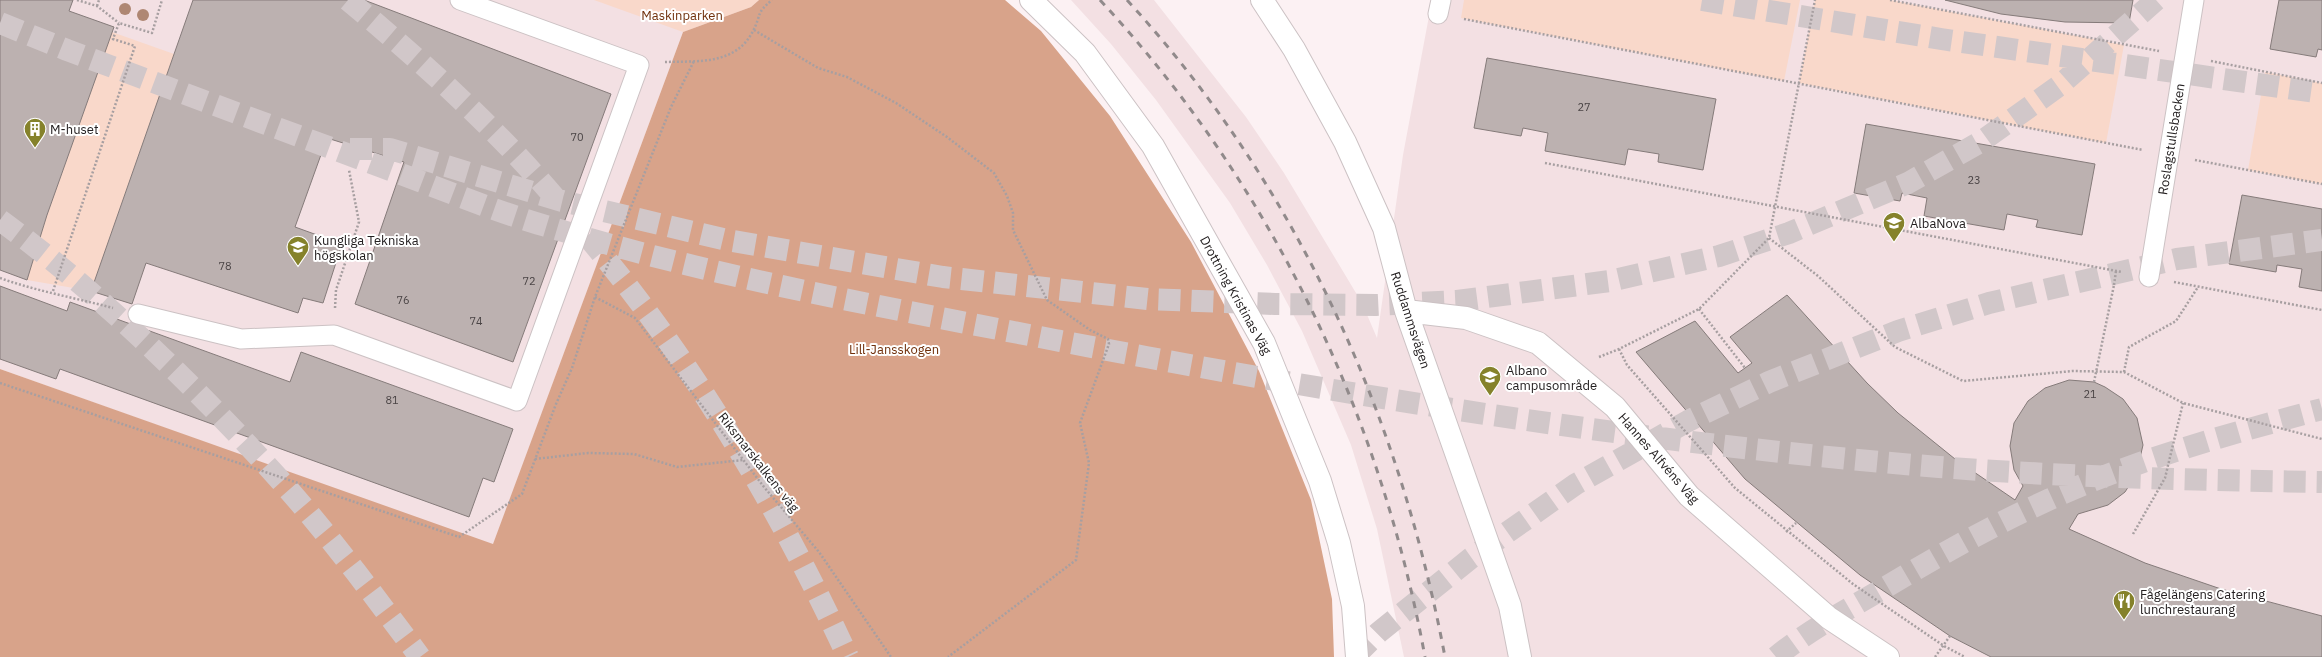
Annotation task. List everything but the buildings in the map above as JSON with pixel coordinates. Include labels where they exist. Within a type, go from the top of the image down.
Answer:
[{"type":"street","name":"Drottning Kristinas Väg","points":[[1031,0],[1085,53],[1153,146],[1264,343],[1320,482],[1339,543],[1353,606],[1358,657]]},
{"type":"street","name":"Ruddammsvägen","points":[[1262,0],[1294,49],[1345,142],[1384,228],[1406,311],[1510,606],[1520,657]]},
{"type":"street","name":"Hannes Alfvéns Väg","points":[[1406,311],[1466,318],[1538,343],[1615,407],[1689,496],[1829,618],[1888,657]]},
{"type":"lane","points":[[138,314],[241,339],[334,335],[518,401],[639,65],[460,0]]},
{"type":"lane","name":"Roslagstullsbacken","points":[[2149,277],[2194,0]]},
{"type":"path","points":[[77,0],[97,6],[119,23],[152,32],[162,0]]},
{"type":"path","points":[[97,6],[99,0]]},
{"type":"path","points":[[639,65],[694,61],[704,62],[733,53],[745,44],[754,30],[760,10],[772,0]]},
{"type":"path","points":[[1815,0],[1769,238],[1699,309],[1619,349],[1627,365],[1735,488],[1786,532],[1852,584],[1944,646],[1965,657]]},
{"type":"path","points":[[1890,0],[2322,82]]},
{"type":"path","points":[[1440,7],[1799,83],[2322,184]]},
{"type":"path","points":[[53,291],[135,46],[113,39],[119,23]]},
{"type":"path","points":[[754,30],[822,71],[847,78],[896,103],[947,137],[994,173],[1007,196],[1013,213],[1014,230],[1047,300],[1090,330],[1108,339],[1109,344],[1080,423],[1089,463],[1076,560],[948,657]]},
{"type":"path","points":[[0,383],[459,537],[522,494],[556,404],[572,368],[595,297],[671,106],[694,61]]},
{"type":"path","points":[[1545,163],[2322,310]]},
{"type":"path","points":[[334,335],[336,290],[359,222],[349,170]]},
{"type":"path","points":[[1769,238],[1818,276],[1895,347],[1964,381],[2074,371],[2124,372],[2183,403],[2322,439]]},
{"type":"path","points":[[2094,382],[2116,271]]},
{"type":"path","points":[[0,278],[26,287],[53,291],[138,314]]},
{"type":"path","points":[[2124,372],[2129,347],[2176,321],[2198,287]]},
{"type":"path","name":"Riksmarskalkens väg","points":[[595,297],[635,318],[743,460],[818,552],[891,657]]},
{"type":"path","points":[[1699,309],[1745,368]]},
{"type":"path","points":[[2133,534],[2165,478],[2183,403]]},
{"type":"path","points":[[535,459],[588,453],[634,454],[677,467],[743,460]]},
{"type":"path","points":[[1786,532],[1796,524]]},
{"type":"path","points":[[1935,657],[1950,636]]},
{"type":"shaded area","name":"Kungliga Tekniska högskolan","points":[[0,0],[759,0],[683,32],[493,545],[0,369]]},
{"type":"shaded area","name":"AlbaNova","points":[[1071,0],[1154,0],[1246,117],[1284,173],[1362,303],[1377,338],[1403,155],[1432,0],[2322,0],[2322,657],[1404,657],[1377,529],[1351,445],[1302,331],[1267,265],[1230,203],[1156,100],[1111,44]]},
{"type":"green space","name":"Maskinparken","points":[[594,0],[759,0],[751,7],[683,32]]},
{"type":"green space","name":"Lill-Jansskogen","points":[[759,0],[1005,0],[1041,31],[1110,116],[1191,242],[1259,371],[1311,500],[1332,599],[1334,657],[0,657],[0,369],[493,544],[683,32],[751,7]]},
{"type":"green space","points":[[1464,0],[1800,0],[1784,81],[1461,18]]},
{"type":"green space","points":[[1815,0],[1890,0],[2124,45],[2106,143],[1799,83]]},
{"type":"green space","points":[[112,32],[174,54],[91,291],[27,280],[47,215]]},
{"type":"green space","points":[[2265,72],[2322,83],[2322,184],[2248,170]]},
{"type":"tunnel","points":[[348,0],[456,95],[508,146],[556,199]]},
{"type":"tunnel","points":[[1702,0],[1941,39],[2322,93]]},
{"type":"tunnel","points":[[350,149],[390,149],[562,201],[727,240],[943,277],[1148,299],[1275,304],[1376,305],[1457,301],[1610,281],[1719,256],[1789,233],[1908,183],[1982,141],[2060,85],[2156,0]]},
{"type":"tunnel","points":[[0,23],[67,50],[525,220],[672,261],[863,303],[1165,361],[1275,380],[1496,416],[1717,445],[1939,467],[2035,473],[2130,478],[2322,482]]},
{"type":"tunnel","points":[[0,220],[38,249],[111,310],[215,410],[280,480],[317,523],[420,657]]},
{"type":"tunnel","points":[[587,236],[626,284],[663,334],[698,385],[731,438],[793,545],[848,657]]},
{"type":"tunnel","points":[[1354,657],[1378,633],[1471,558],[1576,484],[1688,421],[1769,382],[1898,331],[1989,303],[2177,259],[2322,240]]},
{"type":"tunnel","points":[[1776,657],[1816,628],[1925,564],[1985,531],[2079,486],[2147,460],[2217,438],[2322,409]]},
{"type":"railway","points":[[1100,0],[1161,71],[1216,145],[1266,224],[1309,305],[1347,390],[1379,477],[1405,566],[1425,657]]},
{"type":"railway","points":[[1127,0],[1187,71],[1242,146],[1290,224],[1332,306],[1369,390],[1400,477],[1425,566],[1445,657]]},
{"type":"place","name":"M-huset","points":[[35,148]]},
{"type":"place","name":"AlbaNova","points":[[1894,242]]},
{"type":"place","name":"Kungliga Tekniska högskolan","points":[[298,266]]},
{"type":"place","name":"Albano campusområde","points":[[1490,396]]},
{"type":"place","name":"Fågelängens Catering lunchrestaurang","points":[[2124,620]]}]
